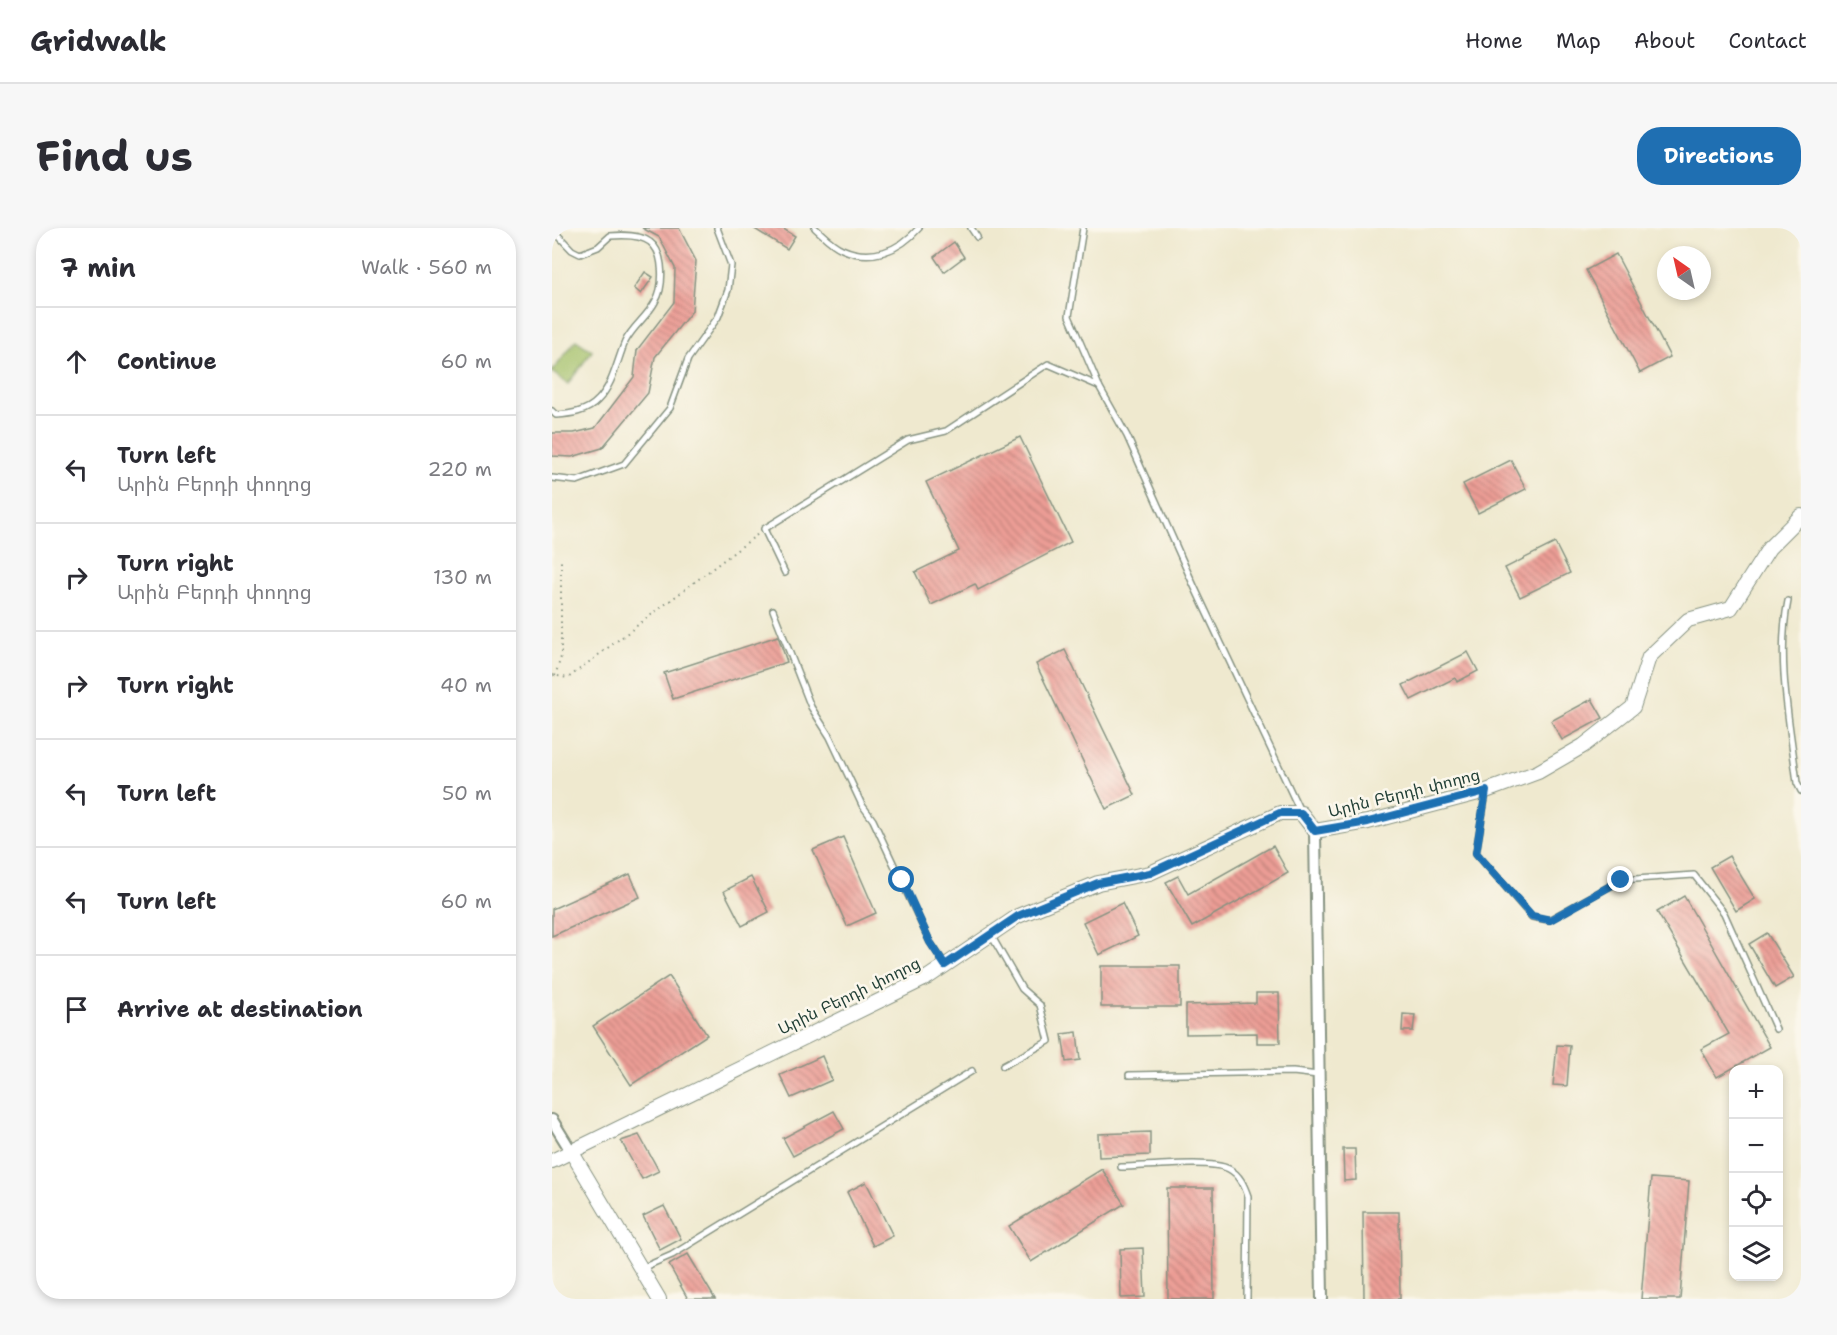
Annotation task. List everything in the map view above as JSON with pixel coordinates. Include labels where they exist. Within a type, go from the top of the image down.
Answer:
[{"type":"street","name":"Արին Բերդի փողոց","points":[[552,1161],[928,977],[1018,916],[1054,900],[1098,883],[1150,873],[1280,813],[1301,813],[1315,831],[1368,822],[1486,791],[1538,772],[1583,746],[1633,707],[1649,657],[1688,620],[1731,608],[1769,548],[1801,516]]},
{"type":"street","points":[[1315,831],[1322,1299]]},
{"type":"street","points":[[552,1120],[659,1299]]},
{"type":"lane","points":[[552,478],[577,481],[624,464],[670,408],[688,359],[718,317],[728,290],[730,265],[717,228]]},
{"type":"lane","points":[[815,228],[840,249],[864,256],[888,252],[909,239],[920,228]]},
{"type":"lane","points":[[971,228],[977,237]]},
{"type":"lane","points":[[1083,228],[1069,316],[1099,386],[1127,436],[1301,813]]},
{"type":"lane","points":[[552,229],[572,250],[580,254],[598,247],[610,236],[627,235],[650,242],[659,255],[661,279],[656,301],[626,340],[613,375],[598,400],[576,414],[556,415],[552,411]]},
{"type":"lane","points":[[785,573],[764,529],[908,440],[946,431],[1048,364],[1099,386]]},
{"type":"lane","points":[[1788,601],[1784,624],[1786,689],[1797,783],[1801,791]]},
{"type":"lane","points":[[773,610],[811,707],[830,737],[862,806],[873,820],[930,942],[945,965]]},
{"type":"lane","points":[[1486,791],[1476,853],[1532,916],[1550,920],[1621,880],[1694,875],[1724,913],[1776,1029]]},
{"type":"lane","points":[[990,934],[1022,989],[1040,1005],[1049,1041],[1003,1066]]},
{"type":"lane","points":[[641,1269],[672,1255],[972,1071]]},
{"type":"lane","points":[[1129,1075],[1293,1072],[1318,1075]]},
{"type":"lane","points":[[1121,1167],[1207,1164],[1229,1169],[1243,1182],[1248,1196],[1247,1299]]},
{"type":"path","points":[[561,558],[561,657],[554,676],[568,678],[764,529]]},
{"type":"green space","points":[[576,340],[592,351],[568,384],[552,372]]},
{"type":"building","points":[[642,228],[679,228],[696,261],[692,311],[655,357],[648,393],[602,448],[572,457],[552,456],[552,433],[574,433],[595,428],[634,377],[637,350],[674,302],[675,268],[659,237]]},
{"type":"building","points":[[753,228],[782,228],[795,236],[787,249]]},
{"type":"building","points":[[954,242],[964,257],[944,272],[934,257]]},
{"type":"building","points":[[1616,254],[1670,357],[1640,373],[1586,270]]},
{"type":"building","points":[[645,272],[653,277],[641,294],[634,288]]},
{"type":"building","points":[[1020,437],[1071,542],[978,590],[975,584],[931,605],[915,572],[959,551],[926,482]]},
{"type":"building","points":[[1511,460],[1526,489],[1478,513],[1463,484]]},
{"type":"building","points":[[1555,543],[1570,573],[1520,597],[1505,568]]},
{"type":"building","points":[[778,636],[787,662],[673,699],[664,673]]},
{"type":"building","points":[[1065,650],[1135,795],[1106,809],[1036,664]]},
{"type":"building","points":[[1468,652],[1478,671],[1457,682],[1455,678],[1411,700],[1403,685]]},
{"type":"building","points":[[1592,699],[1603,718],[1562,740],[1551,721]]},
{"type":"building","points":[[843,837],[876,913],[847,926],[813,850]]},
{"type":"building","points":[[1273,846],[1288,873],[1192,927],[1166,882],[1178,876],[1188,894]]},
{"type":"building","points":[[1729,856],[1755,899],[1736,911],[1710,867]]},
{"type":"building","points":[[630,874],[640,897],[552,936],[552,909]]},
{"type":"building","points":[[751,877],[769,912],[742,926],[724,891]]},
{"type":"building","points":[[1684,896],[1770,1047],[1738,1065],[1729,1065],[1729,1070],[1717,1077],[1701,1049],[1729,1034],[1657,912]]},
{"type":"building","points":[[1122,903],[1138,936],[1099,955],[1083,922]]},
{"type":"building","points":[[1767,933],[1794,977],[1775,988],[1749,944]]},
{"type":"building","points":[[1101,966],[1180,966],[1180,1007],[1101,1007]]},
{"type":"building","points":[[669,976],[707,1035],[631,1085],[593,1026]]},
{"type":"building","points":[[1256,993],[1279,993],[1280,1043],[1257,1043],[1257,1033],[1186,1034],[1186,1005],[1256,1003]]},
{"type":"building","points":[[1403,1014],[1415,1015],[1413,1031],[1402,1031]]},
{"type":"building","points":[[1077,1032],[1080,1060],[1066,1062],[1062,1034]]},
{"type":"building","points":[[1557,1045],[1570,1046],[1567,1086],[1553,1085]]},
{"type":"building","points":[[822,1056],[832,1080],[791,1098],[780,1075]]},
{"type":"building","points":[[834,1111],[844,1129],[793,1156],[783,1138]]},
{"type":"building","points":[[1150,1132],[1150,1155],[1099,1157],[1098,1134]]},
{"type":"building","points":[[639,1135],[659,1171],[642,1179],[621,1141]]},
{"type":"building","points":[[1343,1149],[1355,1149],[1356,1180],[1344,1181]]},
{"type":"building","points":[[1102,1169],[1124,1204],[1031,1262],[1009,1226]]},
{"type":"building","points":[[1651,1178],[1689,1181],[1680,1299],[1641,1299]]},
{"type":"building","points":[[866,1182],[893,1236],[873,1246],[847,1192]]},
{"type":"building","points":[[1167,1188],[1213,1188],[1214,1299],[1168,1299]]},
{"type":"building","points":[[664,1206],[681,1239],[660,1250],[643,1216]]},
{"type":"building","points":[[1363,1212],[1399,1212],[1400,1299],[1364,1299]]},
{"type":"building","points":[[1143,1248],[1145,1297],[1121,1298],[1120,1249]]},
{"type":"building","points":[[688,1254],[715,1299],[688,1299],[669,1265]]},
{"type":"route","points":[[902,880],[930,942],[945,965],[1018,916],[1098,883],[1150,873],[1280,813],[1301,813],[1315,831],[1368,822],[1486,791],[1476,853],[1532,916],[1550,920],[1621,880]]}]
